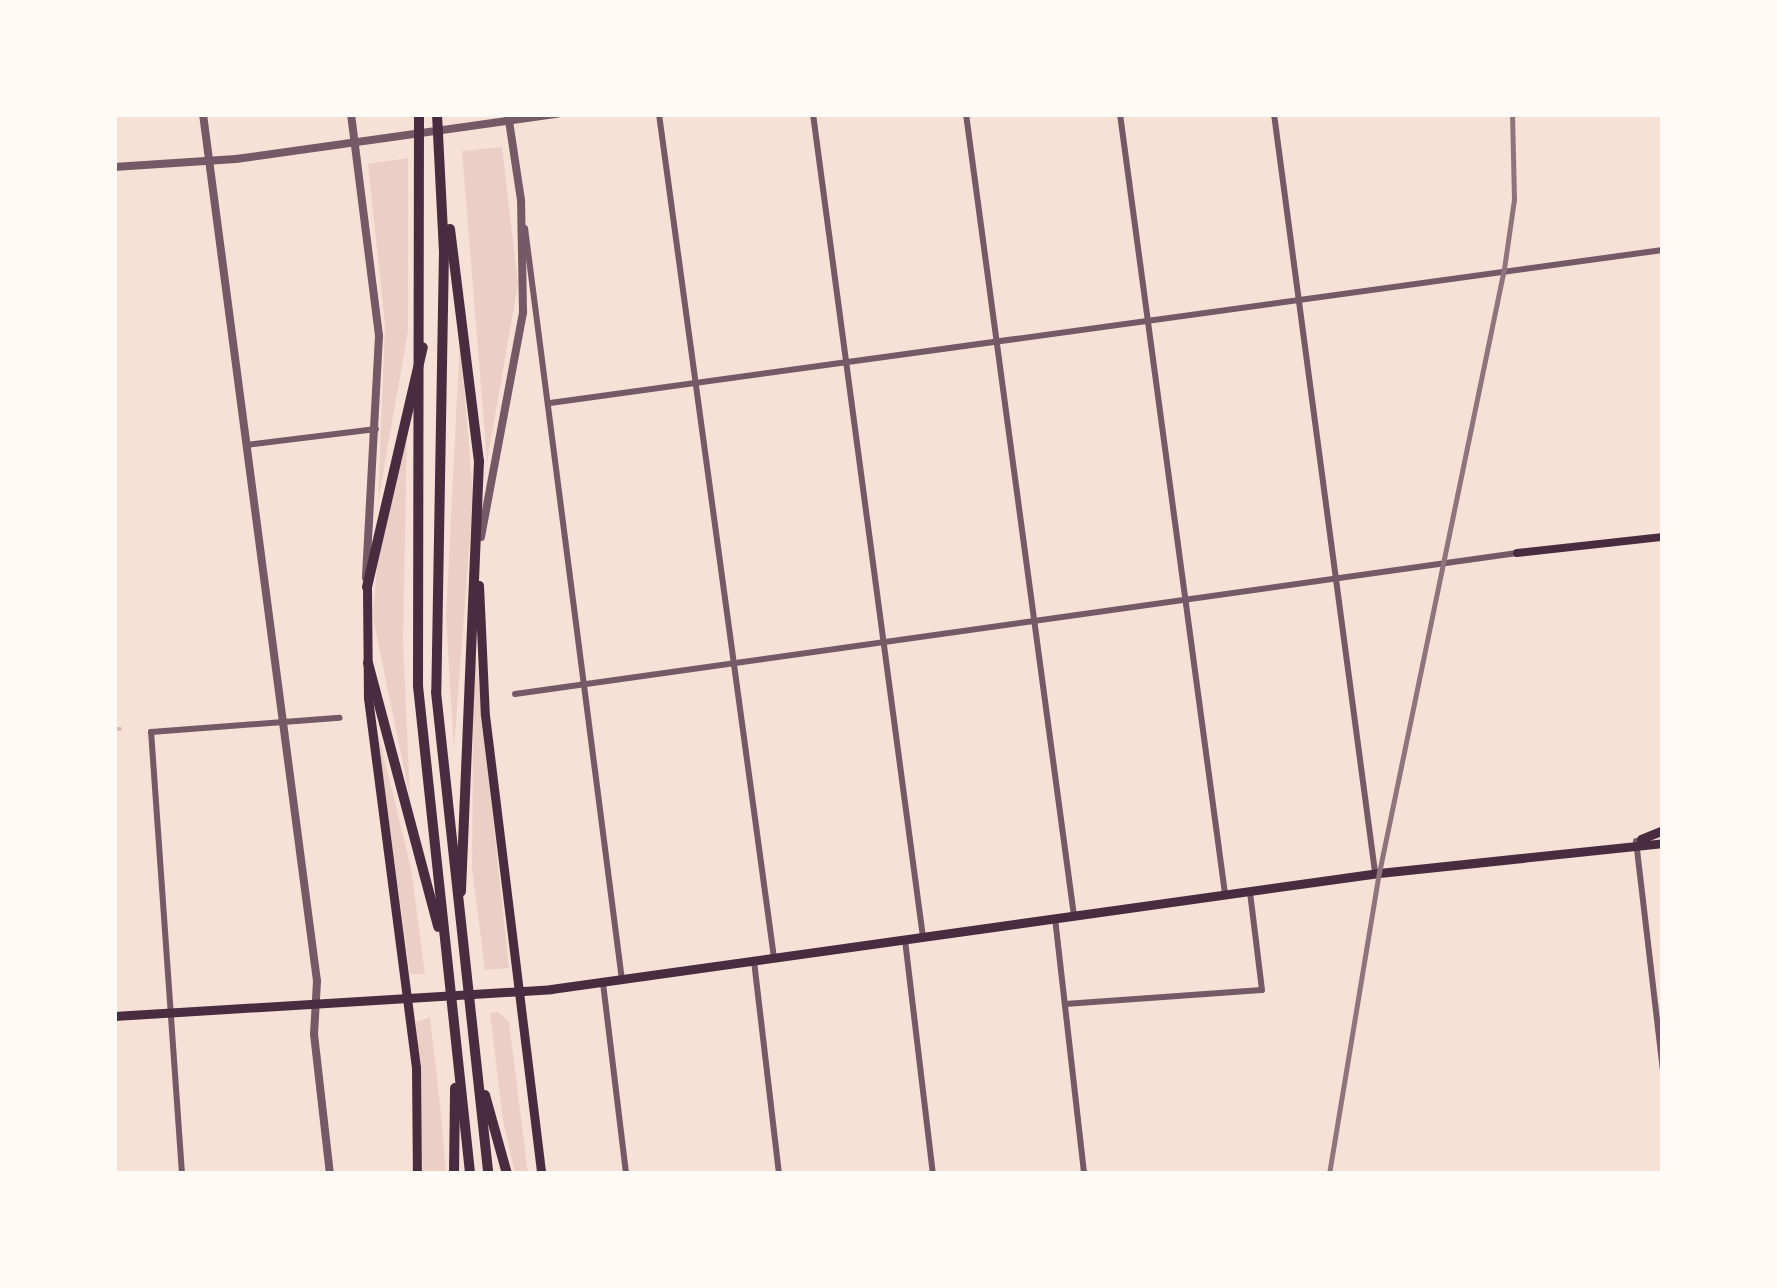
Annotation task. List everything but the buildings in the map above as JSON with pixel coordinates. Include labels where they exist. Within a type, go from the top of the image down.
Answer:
[{"type":"highway","points":[[419,114],[424,344],[417,663],[470,1174]]},
{"type":"highway","points":[[437,114],[442,184],[477,430],[479,550],[463,750],[461,941]]},
{"type":"highway","points":[[442,184],[435,646],[488,1174]]},
{"type":"highway","points":[[367,587],[413,364],[424,344]]},
{"type":"highway","points":[[368,663],[443,941]]},
{"type":"highway","points":[[474,1052],[507,1174]]},
{"type":"highway","points":[[454,1174],[456,1060]]},
{"type":"main road","points":[[1517,553],[1663,537]]},
{"type":"main road","points":[[479,550],[483,700],[541,1174]]},
{"type":"main road","points":[[367,587],[368,663],[416,1067],[418,1174]]},
{"type":"main road","points":[[1636,841],[1663,830]]},
{"type":"main road","points":[[114,1016],[316,1008],[603,983],[1375,873],[1636,841],[1663,843]]},
{"type":"street","points":[[203,114],[283,727],[330,1174]]},
{"type":"street","points":[[351,114],[379,318],[367,587]]},
{"type":"street","points":[[114,167],[356,143],[509,117],[557,114]]},
{"type":"street","points":[[659,114],[773,958]]},
{"type":"street","points":[[813,114],[923,938]]},
{"type":"street","points":[[966,114],[1074,916]]},
{"type":"street","points":[[1120,114],[1225,894]]},
{"type":"street","points":[[1274,114],[1375,873]]},
{"type":"street","points":[[509,117],[622,980]]},
{"type":"street","points":[[479,550],[521,326],[521,200]]},
{"type":"street","points":[[550,403],[1663,250]]},
{"type":"street","points":[[246,445],[376,429]]},
{"type":"street","points":[[515,694],[1517,553]]},
{"type":"street","points":[[182,1174],[151,732],[283,727],[339,718]]},
{"type":"street","points":[[1636,841],[1663,1071]]},
{"type":"street","points":[[1065,1004],[1262,990],[1250,890]]},
{"type":"street","points":[[1055,918],[1084,1174]]},
{"type":"street","points":[[905,940],[933,1174]]},
{"type":"street","points":[[754,961],[779,1174]]},
{"type":"street","points":[[603,983],[626,1174]]},
{"type":"shaded area","points":[[502,147],[518,284],[487,462],[462,151]]},
{"type":"shaded area","points":[[408,158],[408,331],[378,503],[385,325],[368,164]]},
{"type":"shaded area","points":[[460,336],[473,496],[454,749],[446,618]]},
{"type":"shaded area","points":[[407,434],[403,639],[410,798],[373,618],[378,551]]},
{"type":"shaded area","points":[[474,639],[509,968],[485,970],[472,868]]},
{"type":"shaded area","points":[[375,721],[411,868],[425,974],[410,974]]},
{"type":"shaded area","points":[[498,1012],[509,1022],[528,1174],[515,1174],[503,1121],[490,1013]]},
{"type":"shaded area","points":[[430,1017],[446,1174],[423,1174],[416,1022]]},
{"type":"waterway","points":[[114,729],[120,729]]},
{"type":"railway","points":[[1329,1174],[1379,873],[1504,269],[1514,200],[1512,114]]}]
